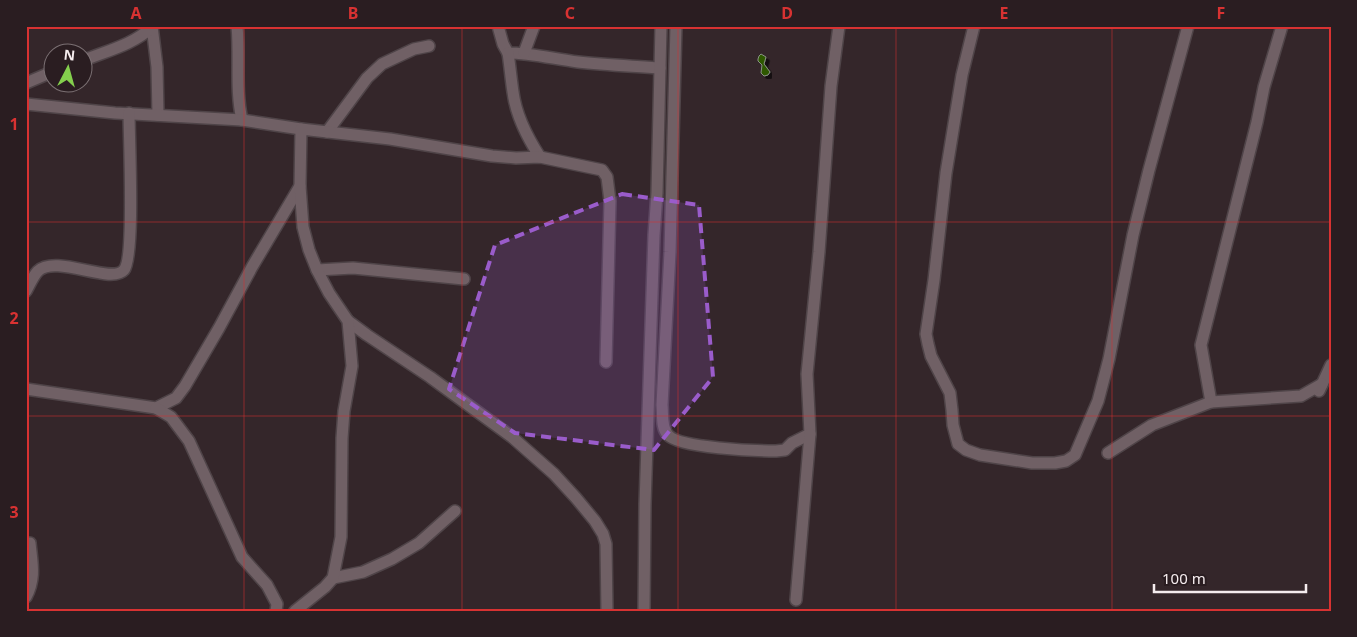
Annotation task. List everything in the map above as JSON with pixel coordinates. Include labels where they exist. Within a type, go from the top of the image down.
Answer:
[{"type":"street","points":[[237,26],[238,93],[242,120]]},
{"type":"street","points":[[498,26],[503,44],[508,52],[518,116],[527,136],[540,157]]},
{"type":"street","points":[[524,53],[534,26]]},
{"type":"street","points":[[644,611],[645,504],[657,193],[661,26]]},
{"type":"street","points":[[676,26],[670,252],[662,405],[663,428],[668,436],[677,442],[715,447],[776,451],[785,450],[792,443],[810,434]]},
{"type":"street","points":[[796,600],[810,434],[807,374],[819,252],[831,86],[839,26]]},
{"type":"street","points":[[974,26],[962,75],[946,173],[926,334],[931,356],[950,393],[953,425],[958,444],[966,450],[980,455],[1032,463],[1066,461],[1075,455],[1098,401],[1109,359],[1133,235],[1188,26]]},
{"type":"street","points":[[1211,402],[1201,345],[1257,122],[1264,87],[1282,26]]},
{"type":"street","points":[[152,27],[157,67],[158,115]]},
{"type":"street","points":[[92,57],[144,35],[152,27]]},
{"type":"street","points":[[327,132],[367,78],[382,64],[414,48],[429,46]]},
{"type":"street","points":[[508,52],[579,62],[660,68]]},
{"type":"street","points":[[26,83],[42,76]]},
{"type":"street","points":[[26,104],[242,120],[390,139],[492,156],[540,157],[602,170],[608,177],[610,201],[606,362]]},
{"type":"street","points":[[26,290],[38,270],[46,266],[56,265],[108,274],[118,274],[124,270],[128,259],[131,219],[129,113]]},
{"type":"street","points":[[301,129],[300,186],[303,227],[309,250],[329,293],[348,321],[430,377],[512,437],[554,474],[576,498],[595,521],[603,534],[606,544],[607,611]]},
{"type":"street","points":[[657,143],[672,145]]},
{"type":"street","points":[[156,408],[176,398],[185,386],[300,186]]},
{"type":"street","points":[[317,270],[353,268],[464,279]]},
{"type":"street","points":[[295,611],[325,587],[333,578],[341,537],[342,438],[344,411],[352,366],[348,321]]},
{"type":"street","points":[[1108,453],[1152,425],[1211,402],[1301,396],[1320,388],[1331,365]]},
{"type":"street","points":[[26,389],[156,408],[171,417],[189,441],[242,557],[267,585],[277,604],[276,611]]},
{"type":"street","points":[[333,578],[363,572],[392,559],[419,543],[455,511]]},
{"type":"street","points":[[26,597],[34,575],[30,543]]},
{"type":"highlighted area","points":[[622,194],[699,205],[713,377],[654,450],[515,433],[449,389],[495,245]]},
{"type":"building","points":[[761,54],[766,57],[764,64],[770,72],[764,76],[761,73],[762,65],[758,61]]}]
